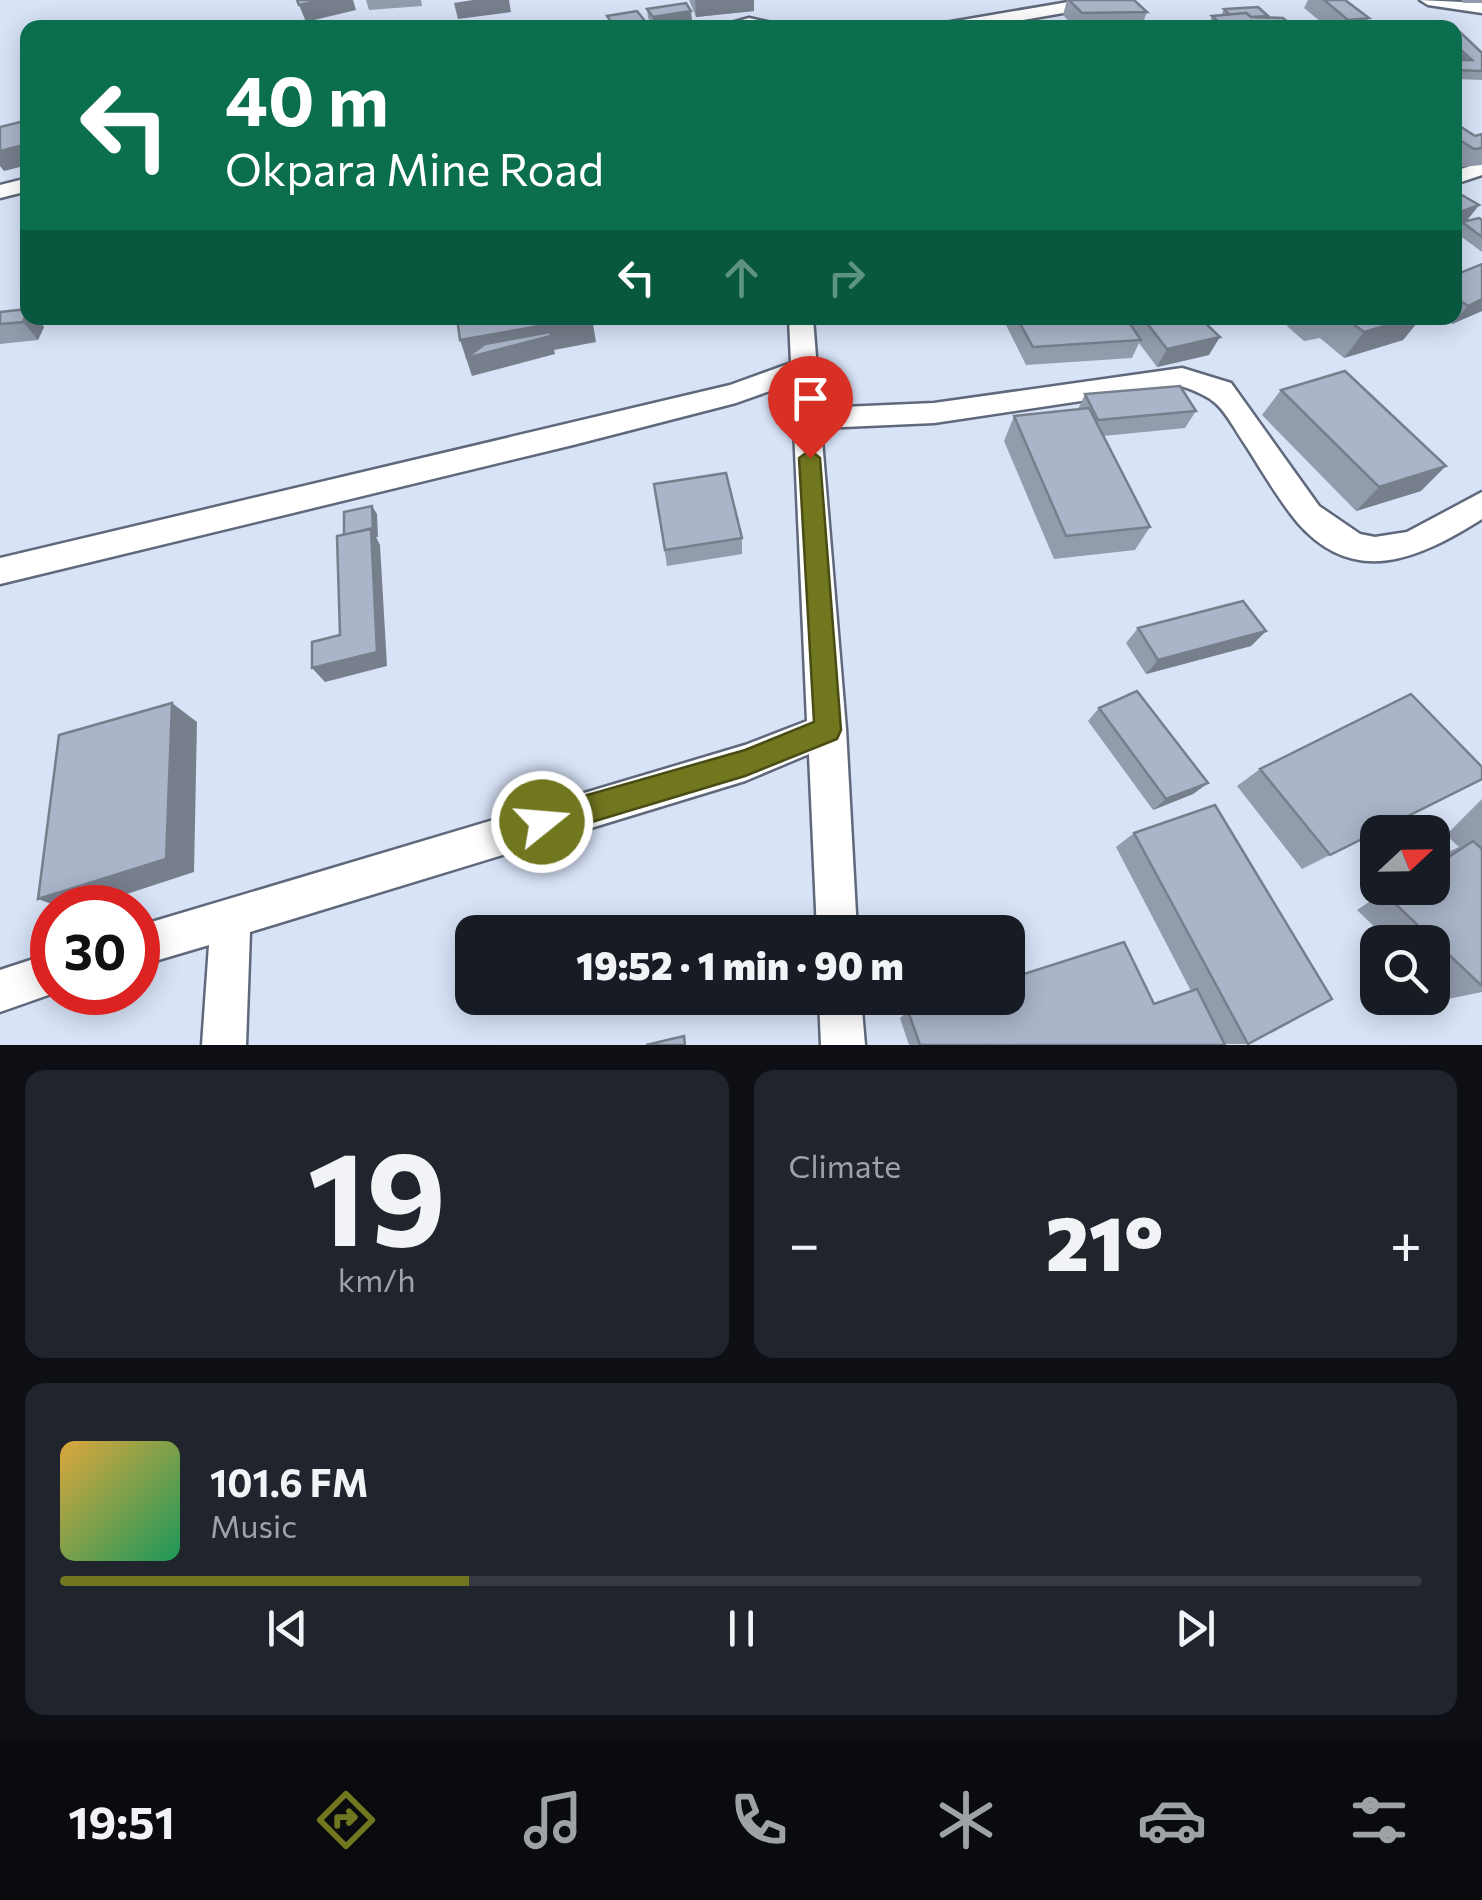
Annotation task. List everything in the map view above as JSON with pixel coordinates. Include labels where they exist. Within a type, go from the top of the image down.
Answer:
[{"type":"street","points":[[1428,0],[1482,8]]},
{"type":"street","points":[[1000,20],[1116,3]]},
{"type":"street","points":[[801,325],[836,915]]},
{"type":"street","points":[[0,571],[573,435],[736,393],[804,368]]},
{"type":"street","points":[[807,419],[934,413],[1182,376],[1222,390],[1308,514],[1325,532],[1342,540],[1371,550],[1409,548],[1482,504]]},
{"type":"street","points":[[160,939],[745,763],[828,730]]},
{"type":"street","points":[[224,1045],[231,915]]},
{"type":"street","points":[[0,992],[30,982]]},
{"type":"street","points":[[841,1015],[843,1045]]},
{"type":"building","points":[[1069,0],[1134,0],[1147,12],[1082,13]]},
{"type":"building","points":[[1324,0],[1345,0],[1369,18],[1348,20]]},
{"type":"building","points":[[686,3],[691,11],[653,17],[647,9]]},
{"type":"building","points":[[1258,7],[1268,16],[1230,15],[1224,9]]},
{"type":"building","points":[[637,11],[644,20],[610,20],[607,16]]},
{"type":"building","points":[[1246,13],[1251,17],[1285,20],[1216,20],[1212,16]]},
{"type":"building","points":[[1462,34],[1482,53],[1482,71],[1462,70],[1462,60],[1472,60],[1462,51]]},
{"type":"building","points":[[20,122],[20,146],[0,151],[0,127]]},
{"type":"building","points":[[1462,128],[1475,136],[1482,134],[1482,148],[1474,149],[1462,141]]},
{"type":"building","points":[[1462,195],[1479,205],[1462,211]]},
{"type":"building","points":[[1482,220],[1482,237],[1462,222]]},
{"type":"building","points":[[1482,264],[1482,299],[1468,306],[1462,302],[1462,272]]},
{"type":"building","points":[[20,310],[20,322],[0,324],[0,312]]},
{"type":"building","points":[[458,325],[545,325],[460,340]]},
{"type":"building","points":[[1021,325],[1131,325],[1141,340],[1033,347]]},
{"type":"building","points":[[1148,325],[1207,325],[1220,337],[1167,349]]},
{"type":"building","points":[[1354,325],[1388,325],[1364,332]]},
{"type":"building","points":[[550,332],[551,336],[466,358],[485,344]]},
{"type":"building","points":[[1345,371],[1446,466],[1379,487],[1281,390]]},
{"type":"building","points":[[1180,386],[1196,411],[1098,420],[1085,394]]},
{"type":"building","points":[[1089,408],[1150,527],[1066,536],[1014,416]]},
{"type":"building","points":[[726,473],[742,538],[665,550],[654,484]]},
{"type":"building","points":[[372,506],[373,528],[344,535],[344,512]]},
{"type":"building","points":[[371,529],[377,652],[312,668],[312,642],[340,635],[337,536]]},
{"type":"building","points":[[1243,601],[1266,631],[1158,660],[1138,628]]},
{"type":"building","points":[[1137,691],[1208,783],[1166,799],[1099,708]]},
{"type":"building","points":[[1411,694],[1482,767],[1482,779],[1410,815],[1360,815],[1360,840],[1330,855],[1260,769]]},
{"type":"building","points":[[172,703],[166,859],[83,885],[40,885],[59,735]]},
{"type":"building","points":[[1215,805],[1332,999],[1248,1044],[1134,833]]},
{"type":"building","points":[[1473,841],[1482,849],[1482,986],[1450,956],[1450,925],[1418,925],[1396,905],[1450,905],[1450,856]]},
{"type":"building","points":[[1124,942],[1154,1004],[1197,989],[1225,1045],[920,1045],[909,1015],[1025,1015],[1025,974]]},
{"type":"building","points":[[684,1036],[685,1045],[646,1045]]},
{"type":"route","points":[[542,822],[745,763],[828,730],[810,458]]}]
